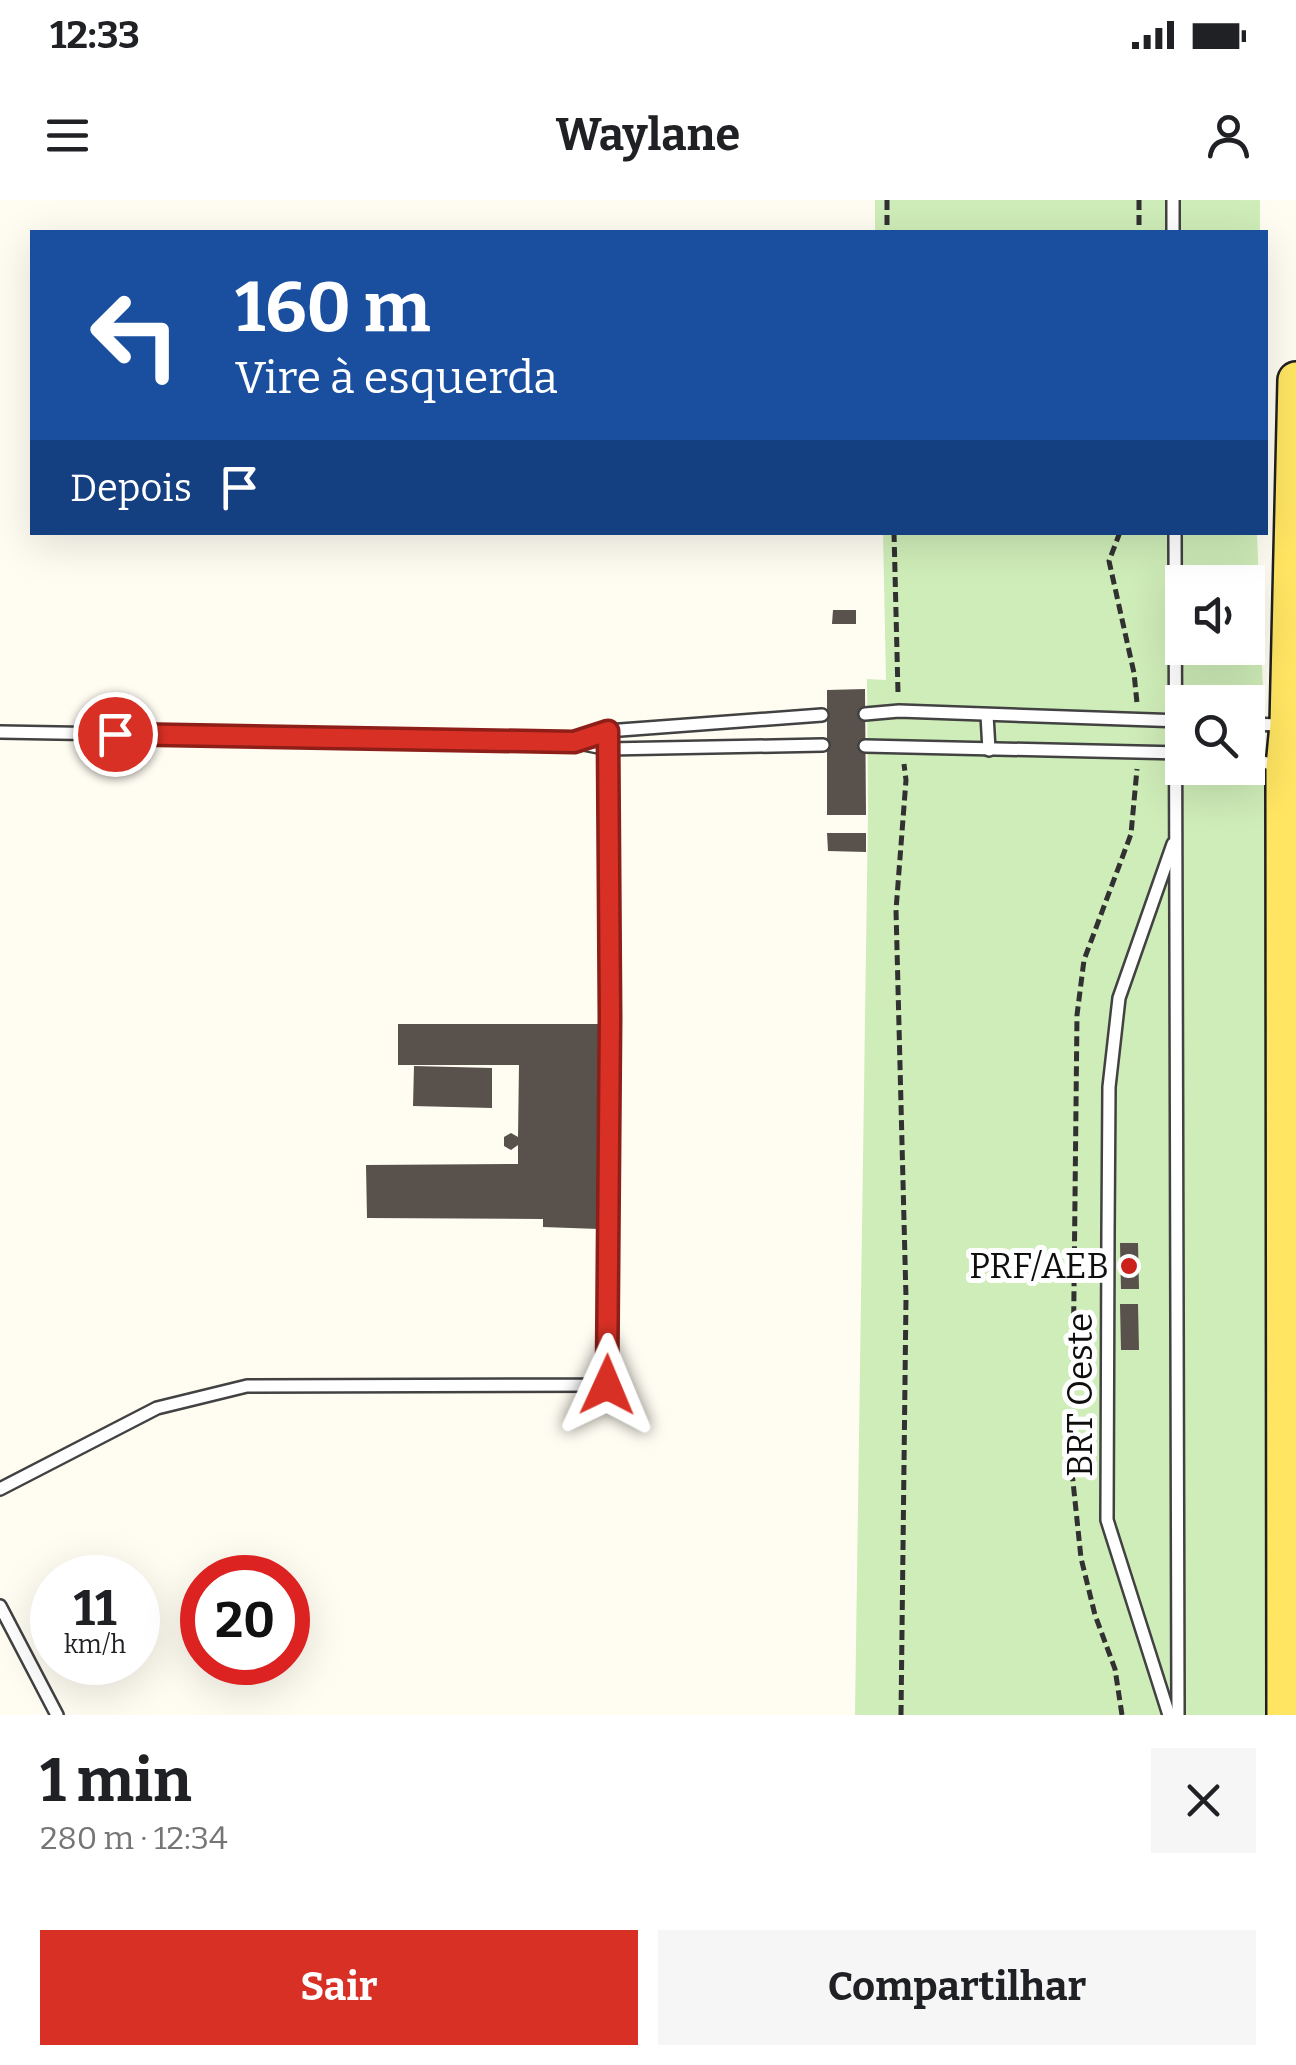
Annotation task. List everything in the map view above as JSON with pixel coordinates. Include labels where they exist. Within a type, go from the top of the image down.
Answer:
[{"type":"main road","points":[[1285,1715],[1289,743],[1296,380]]},
{"type":"lane","points":[[1173,200],[1174,230]]},
{"type":"lane","name":"BRT Oeste","points":[[1175,535],[1178,685]]},
{"type":"lane","points":[[865,714],[1165,721]]},
{"type":"lane","points":[[574,742],[608,731],[822,715]]},
{"type":"lane","points":[[987,715],[989,750]]},
{"type":"lane","points":[[0,1489],[157,1408],[247,1386],[607,1385],[608,731]]},
{"type":"lane","points":[[0,732],[574,742],[608,749],[823,745]]},
{"type":"lane","points":[[1265,732],[1289,743]]},
{"type":"lane","points":[[1265,752],[1289,743]]},
{"type":"lane","points":[[866,746],[1165,753]]},
{"type":"lane","name":"BRT Oeste","points":[[1178,785],[1178,1715]]},
{"type":"lane","name":"BRT Oeste","points":[[1169,1715],[1107,1520],[1109,1087],[1119,998],[1176,836]]},
{"type":"lane","points":[[0,1606],[58,1715]]},
{"type":"path","points":[[887,200],[888,230]]},
{"type":"path","points":[[1139,200],[1140,230]]},
{"type":"path","points":[[894,535],[899,712]]},
{"type":"path","points":[[901,748],[906,780],[896,910],[906,1298],[901,1715]]},
{"type":"green space","points":[[875,200],[1260,200],[1260,230],[875,230]]},
{"type":"green space","points":[[883,535],[1257,535],[1258,565],[1165,565],[1165,665],[1262,665],[1263,685],[1165,685],[1165,785],[1265,785],[1265,745],[1273,1715],[855,1715],[867,679],[886,680]]},
{"type":"building","points":[[833,610],[856,610],[856,624],[832,624]]},
{"type":"building","points":[[865,689],[866,815],[827,815],[827,690]]},
{"type":"building","points":[[827,833],[866,833],[866,852],[828,851]]},
{"type":"building","points":[[398,1024],[599,1024],[599,1229],[543,1227],[543,1219],[367,1218],[366,1165],[518,1164],[518,1145],[511,1150],[504,1146],[504,1137],[511,1133],[518,1137],[519,1065],[398,1065]]},
{"type":"building","points":[[414,1066],[492,1068],[492,1108],[413,1106]]},
{"type":"building","name":"PRF/AEB","points":[[1120,1243],[1138,1243],[1139,1289],[1121,1289]]},
{"type":"building","points":[[1120,1304],[1138,1304],[1139,1350],[1121,1350]]},
{"type":"place","name":"PRF/AEB","points":[[1129,1266]]},
{"type":"route","points":[[115,734],[574,742],[608,731],[607,1385]]}]
